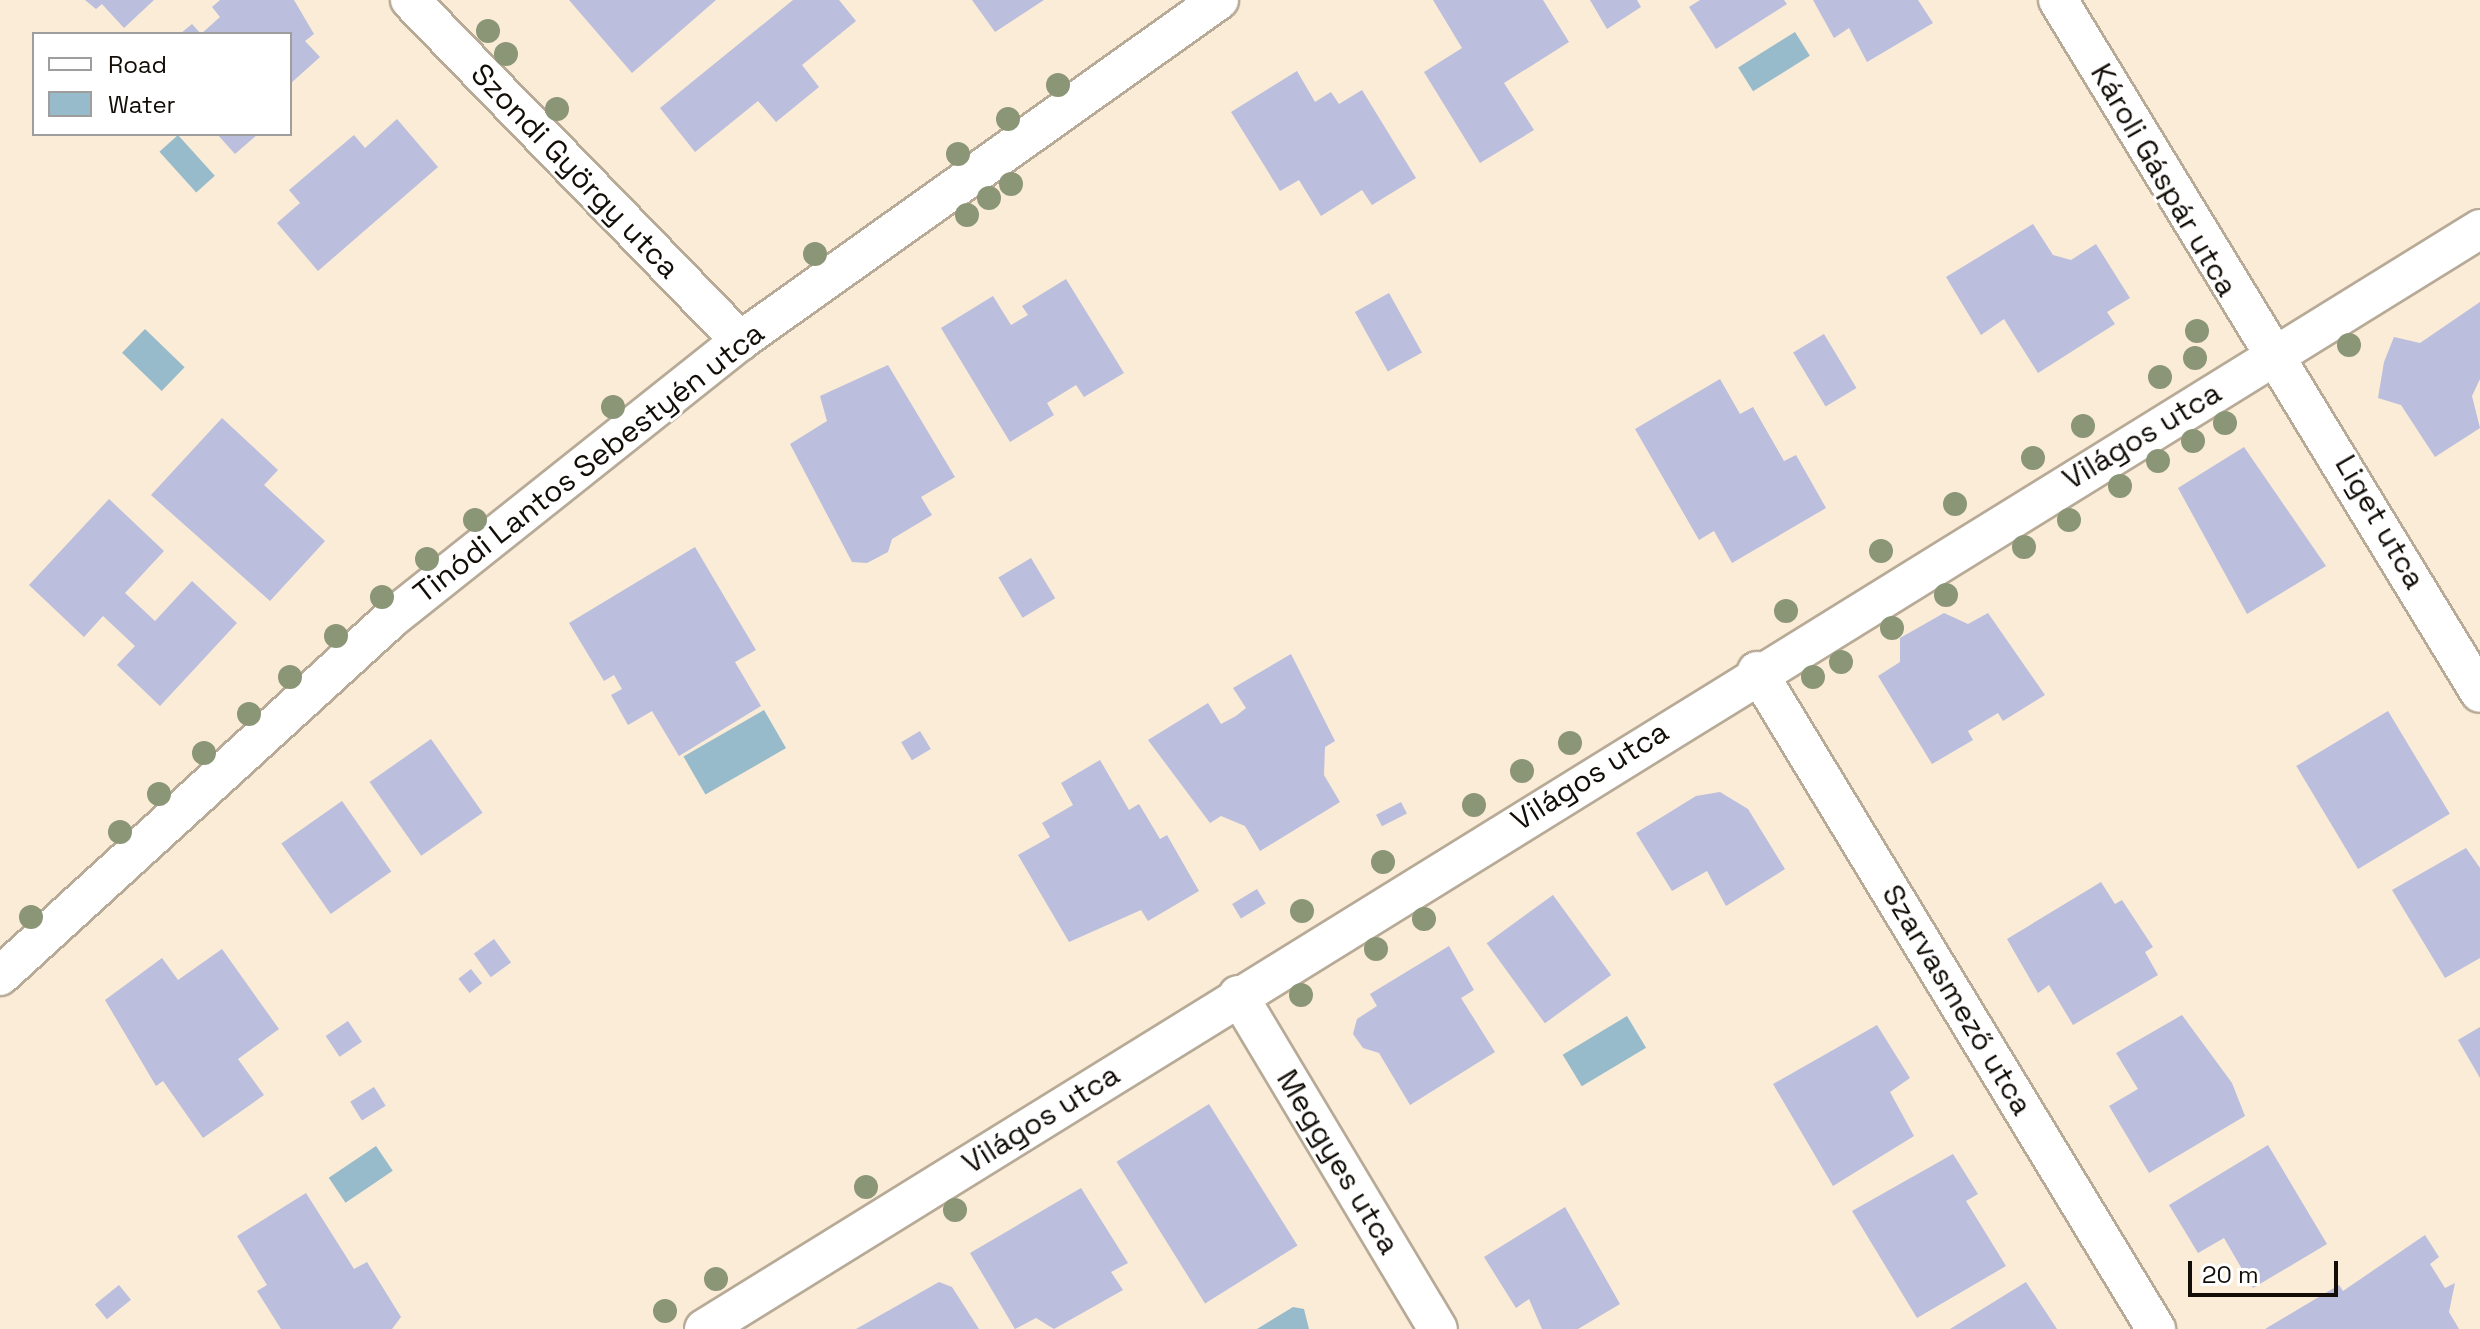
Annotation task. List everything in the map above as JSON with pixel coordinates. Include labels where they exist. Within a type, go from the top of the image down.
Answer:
[{"type":"street","name":"Szondi György utca","points":[[410,0],[740,341]]},
{"type":"street","name":"Tinódi Lantos Sebestyén utca","points":[[0,976],[393,617],[740,341],[1219,0]]},
{"type":"street","name":"Károli Gáspár utca","points":[[2058,0],[2243,315],[2278,353]]},
{"type":"street","name":"Világos utca","points":[[716,1326],[1757,671],[2480,229]]},
{"type":"street","name":"Liget utca","points":[[2278,353],[2480,693]]},
{"type":"street","name":"Szarvasmező utca","points":[[1757,671],[2156,1329]]},
{"type":"street","name":"Meggyes utca","points":[[1238,995],[1438,1329]]},
{"type":"water","points":[[1795,32],[1810,56],[1753,91],[1738,68]]},
{"type":"water","points":[[177,136],[215,176],[196,193],[159,152]]},
{"type":"water","points":[[145,329],[185,367],[162,391],[122,353]]},
{"type":"water","points":[[764,710],[786,748],[705,795],[683,756]]},
{"type":"water","points":[[1627,1016],[1646,1048],[1582,1086],[1563,1055]]},
{"type":"water","points":[[376,1146],[393,1171],[346,1203],[329,1178]]},
{"type":"water","points":[[1293,1307],[1304,1309],[1309,1329],[1257,1329]]},
{"type":"building","points":[[85,0],[154,0],[124,28],[102,4],[96,9]]},
{"type":"building","points":[[220,0],[294,0],[314,34],[305,41],[320,57],[292,82],[292,32],[203,32],[220,17],[212,7]]},
{"type":"building","points":[[569,0],[716,0],[632,73]]},
{"type":"building","points":[[793,0],[839,0],[856,21],[802,65],[819,87],[776,122],[758,101],[695,152],[660,108]]},
{"type":"building","points":[[972,0],[1044,0],[995,32]]},
{"type":"building","points":[[1433,0],[1543,0],[1569,42],[1504,83],[1534,130],[1480,163],[1424,72],[1462,48]]},
{"type":"building","points":[[1590,0],[1637,0],[1641,7],[1607,29]]},
{"type":"building","points":[[1700,0],[1784,0],[1787,4],[1716,49],[1689,7]]},
{"type":"building","points":[[1813,0],[1918,0],[1933,23],[1867,62],[1849,28],[1834,38]]},
{"type":"building","points":[[192,24],[199,32],[182,32]]},
{"type":"building","points":[[1297,71],[1315,102],[1331,92],[1339,104],[1362,90],[1416,178],[1372,205],[1362,190],[1321,216],[1299,180],[1280,191],[1231,112]]},
{"type":"building","points":[[397,119],[438,167],[318,271],[277,223],[300,203],[289,190],[354,135],[365,148]]},
{"type":"building","points":[[219,136],[256,136],[235,154]]},
{"type":"building","points":[[2033,224],[2053,255],[2071,260],[2096,244],[2130,298],[2107,312],[2115,324],[2038,373],[2004,319],[1981,335],[1946,277]]},
{"type":"building","points":[[1066,279],[1124,373],[1084,397],[1076,385],[1047,403],[1054,415],[1010,442],[941,328],[993,296],[1011,325],[1028,315],[1022,306]]},
{"type":"building","points":[[1389,293],[1422,352],[1388,371],[1355,312]]},
{"type":"building","points":[[2480,302],[2480,379],[2472,396],[2480,428],[2435,457],[2401,405],[2378,398],[2384,362],[2394,337],[2420,343]]},
{"type":"building","points":[[1824,334],[1856,388],[1826,407],[1793,353]]},
{"type":"building","points":[[888,365],[955,477],[921,497],[932,515],[892,539],[888,552],[867,563],[852,562],[790,444],[827,421],[820,396]]},
{"type":"building","points":[[1720,379],[1740,414],[1753,407],[1784,461],[1796,455],[1826,508],[1732,563],[1714,531],[1699,540],[1635,429]]},
{"type":"building","points":[[222,418],[278,470],[264,485],[325,541],[270,601],[151,495]]},
{"type":"building","points":[[2244,447],[2326,566],[2247,614],[2178,488]]},
{"type":"building","points":[[109,499],[164,551],[125,593],[155,621],[192,581],[237,623],[160,706],[117,665],[135,646],[103,616],[84,637],[29,585]]},
{"type":"building","points":[[695,547],[756,650],[735,662],[761,706],[679,756],[652,711],[628,725],[611,695],[622,689],[614,675],[604,681],[569,623]]},
{"type":"building","points":[[1031,558],[1055,598],[1023,618],[998,578]]},
{"type":"building","points":[[1944,613],[1968,624],[1988,613],[2045,695],[2003,721],[1998,713],[1968,731],[1973,740],[1932,764],[1878,676],[1900,662],[1900,638]]},
{"type":"building","points":[[1291,654],[1335,741],[1325,747],[1324,775],[1340,802],[1260,851],[1245,826],[1221,816],[1210,823],[1148,740],[1208,703],[1221,724],[1236,716],[1246,708],[1233,688]]},
{"type":"building","points":[[2388,711],[2450,814],[2358,869],[2296,766]]},
{"type":"building","points":[[920,731],[931,749],[912,760],[901,742]]},
{"type":"building","points":[[431,739],[483,813],[421,856],[370,782]]},
{"type":"building","points":[[1100,760],[1129,810],[1139,804],[1160,839],[1167,835],[1199,891],[1148,921],[1141,910],[1069,942],[1018,855],[1050,837],[1042,823],[1073,805],[1061,783]]},
{"type":"building","points":[[1720,792],[1748,809],[1785,869],[1726,906],[1707,871],[1672,891],[1636,833],[1696,796]]},
{"type":"building","points":[[342,801],[391,871],[331,914],[281,843]]},
{"type":"building","points":[[1401,802],[1407,814],[1382,826],[1376,815]]},
{"type":"building","points":[[2466,848],[2480,868],[2480,958],[2445,978],[2392,890]]},
{"type":"building","points":[[2101,882],[2115,904],[2122,900],[2153,947],[2145,952],[2158,975],[2073,1025],[2049,985],[2038,993],[2007,939]]},
{"type":"building","points":[[1257,889],[1266,904],[1241,919],[1232,904]]},
{"type":"building","points":[[1553,895],[1611,975],[1545,1023],[1487,943]]},
{"type":"building","points":[[494,939],[511,962],[491,977],[474,954]]},
{"type":"building","points":[[1449,946],[1474,990],[1461,998],[1495,1052],[1410,1105],[1379,1053],[1363,1048],[1353,1034],[1357,1019],[1377,1006],[1370,994]]},
{"type":"building","points":[[222,949],[279,1029],[238,1059],[264,1095],[203,1138],[163,1081],[156,1086],[105,1000],[162,958],[178,980]]},
{"type":"building","points":[[471,969],[482,983],[469,993],[458,979]]},
{"type":"building","points":[[2182,1015],[2232,1083],[2245,1116],[2149,1173],[2109,1106],[2138,1089],[2116,1053]]},
{"type":"building","points":[[348,1021],[362,1042],[340,1057],[326,1036]]},
{"type":"building","points":[[1877,1025],[1910,1078],[1890,1092],[1914,1136],[1833,1186],[1773,1084]]},
{"type":"building","points":[[2480,1027],[2480,1078],[2458,1040]]},
{"type":"building","points":[[374,1087],[386,1106],[362,1120],[350,1102]]},
{"type":"building","points":[[1209,1104],[1297,1246],[1205,1303],[1117,1162]]},
{"type":"building","points":[[2268,1145],[2327,1244],[2253,1288],[2224,1238],[2198,1253],[2169,1205]]},
{"type":"building","points":[[1953,1154],[1978,1194],[1966,1201],[2006,1266],[1917,1318],[1852,1211]]},
{"type":"building","points":[[1081,1188],[1128,1263],[1111,1272],[1123,1290],[1054,1329],[1036,1318],[1015,1329],[970,1253]]},
{"type":"building","points":[[306,1193],[354,1269],[367,1262],[401,1317],[392,1329],[281,1329],[257,1291],[267,1285],[237,1236]]},
{"type":"building","points":[[1565,1207],[1620,1304],[1578,1329],[1542,1329],[1529,1299],[1516,1308],[1484,1257]]},
{"type":"building","points":[[2425,1235],[2439,1257],[2430,1264],[2445,1288],[2455,1283],[2449,1312],[2459,1329],[2265,1329],[2339,1285],[2343,1291]]},
{"type":"building","points":[[939,1282],[952,1287],[979,1329],[856,1329]]},
{"type":"building","points":[[2026,1282],[2057,1329],[1950,1329]]},
{"type":"building","points":[[119,1285],[131,1300],[107,1319],[95,1305]]}]
